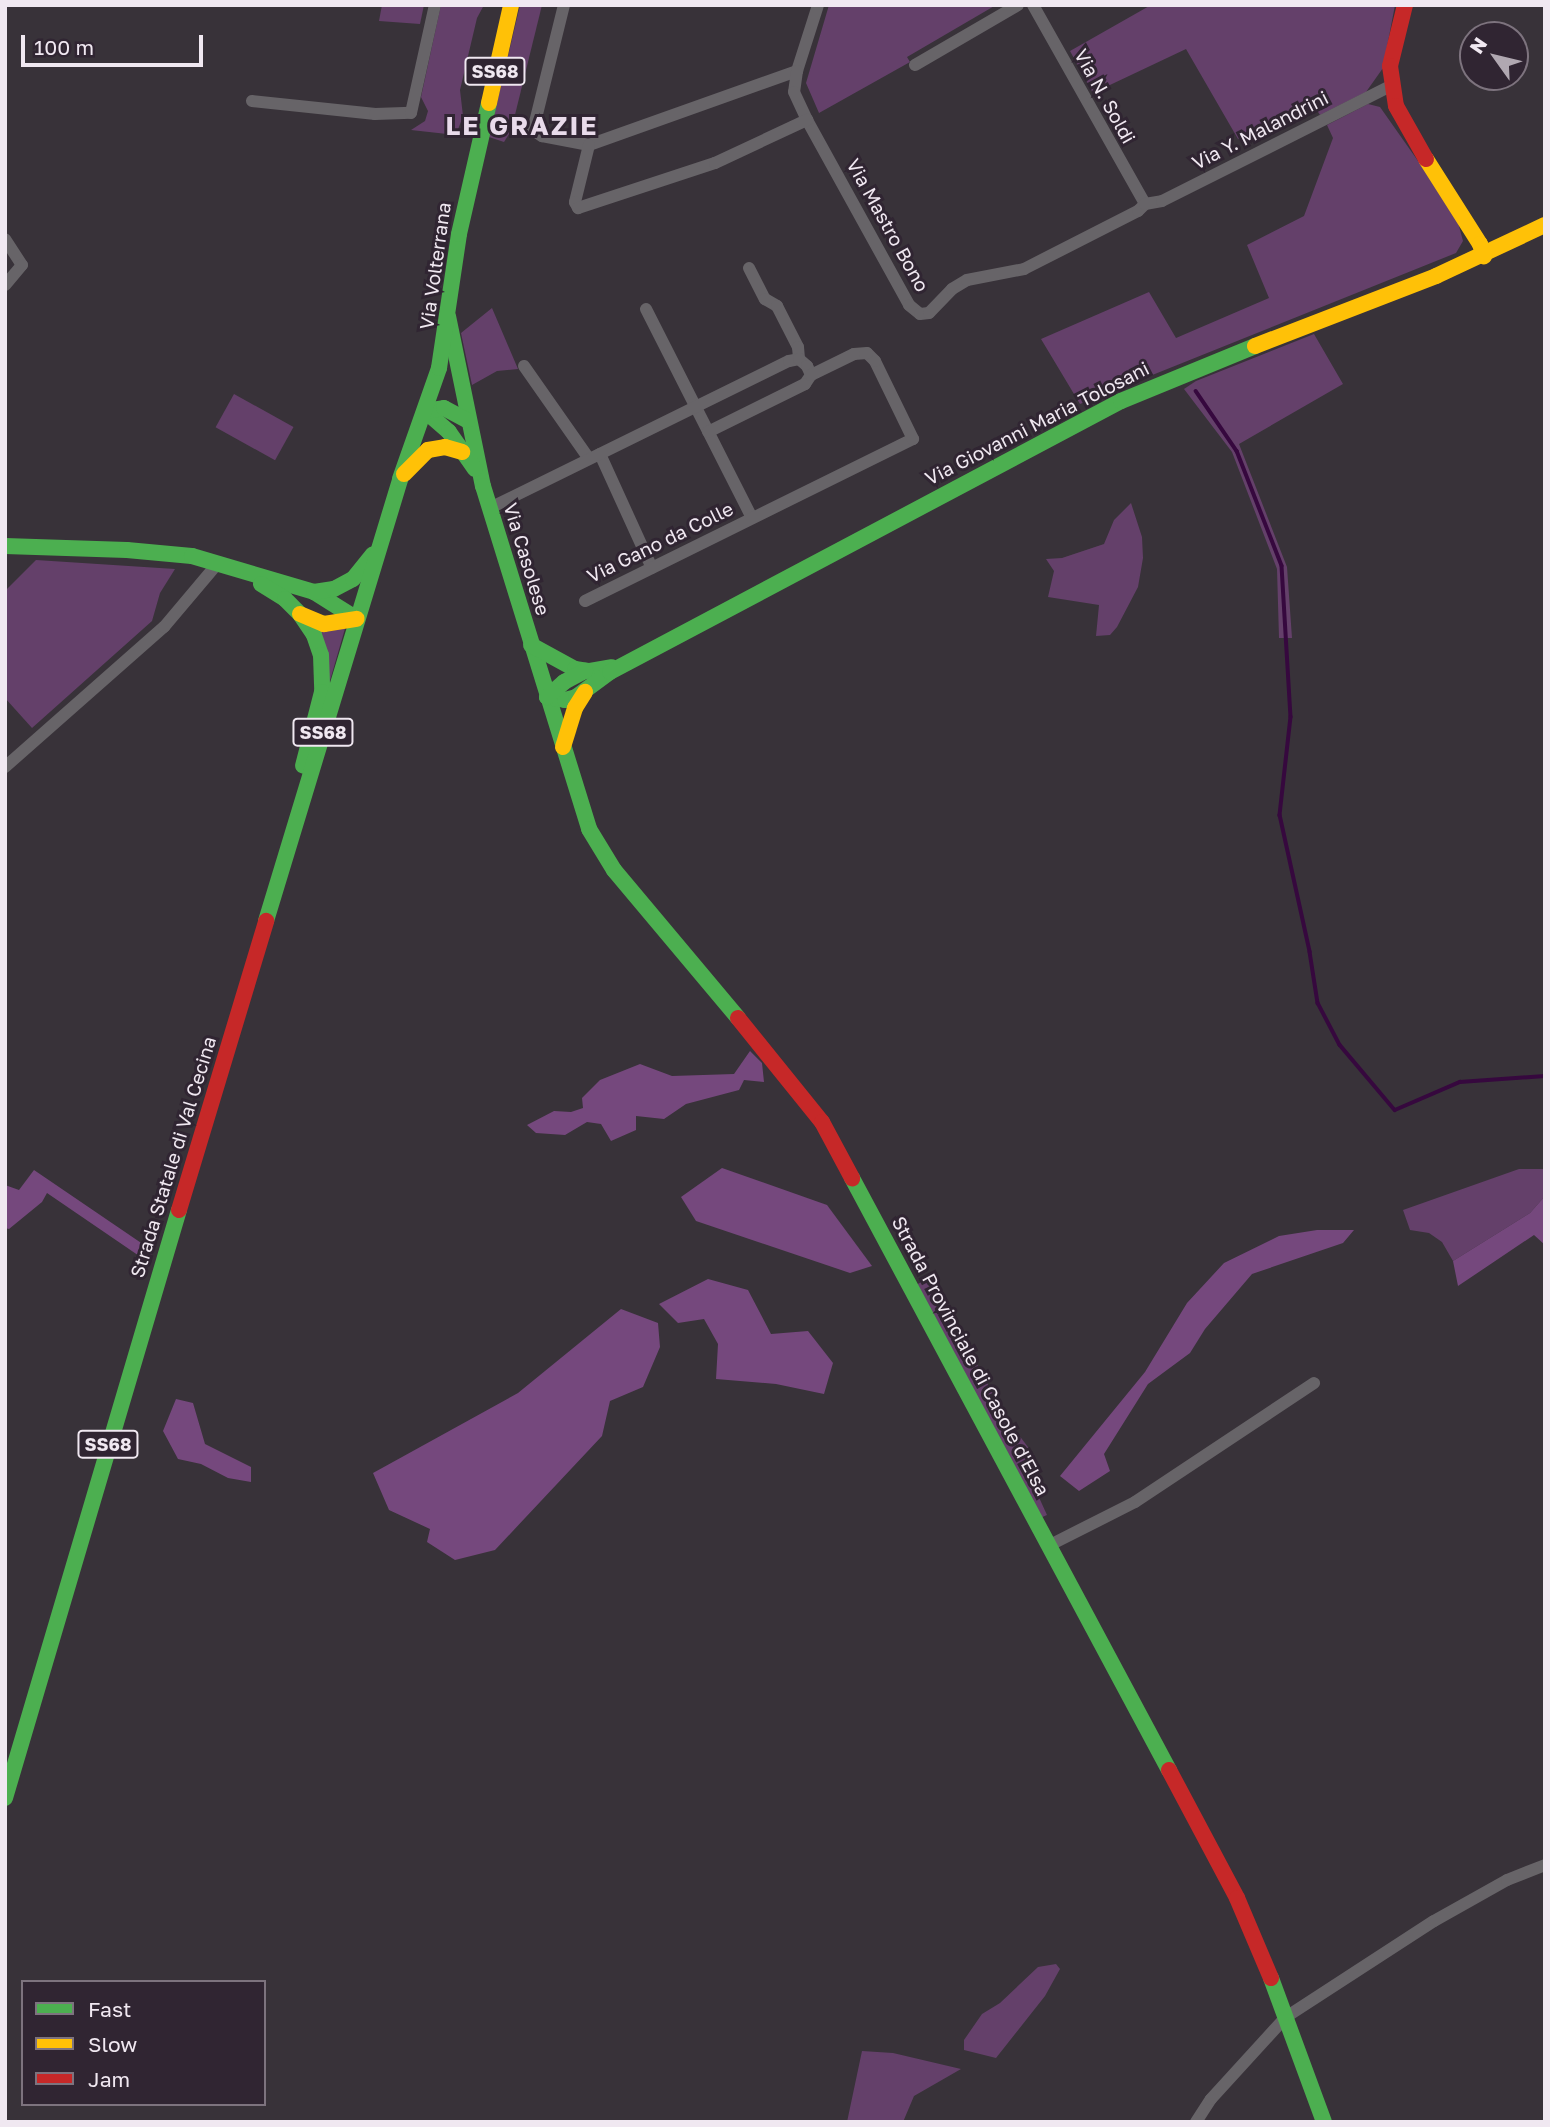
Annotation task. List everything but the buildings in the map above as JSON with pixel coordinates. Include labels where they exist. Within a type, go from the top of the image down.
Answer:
[{"type":"main road","name":"Via Volterrana","points":[[384,528],[439,368],[463,212],[511,5]]},
{"type":"main road","points":[[1405,5],[1392,49],[1391,86],[1405,126],[1480,244],[1484,256]]},
{"type":"main road","name":"Via Giovanni Maria Tolosani","points":[[547,697],[565,700],[585,692],[625,664],[1096,413],[1166,380],[1484,256],[1545,225]]},
{"type":"main road","name":"Via Casolese","points":[[448,316],[467,420],[483,486],[531,645]]},
{"type":"main road","points":[[425,411],[444,408],[467,420]]},
{"type":"main road","name":"Via Casolese","points":[[425,411],[449,432],[483,486]]},
{"type":"main road","points":[[400,479],[416,458],[428,450],[445,447],[462,452]]},
{"type":"main road","points":[[314,592],[334,589],[360,574],[384,528]]},
{"type":"main road","name":"Strada Statale di Val Cecina","points":[[5,1798],[128,1378],[384,528]]},
{"type":"main road","points":[[5,546],[186,555],[314,592],[357,618]]},
{"type":"main road","points":[[237,570],[270,589],[300,614],[324,624],[357,618]]},
{"type":"main road","points":[[289,846],[300,780],[322,692],[319,649],[300,614]]},
{"type":"main road","points":[[531,645],[567,667],[585,671]]},
{"type":"main road","name":"Strada Provinciale di Casole d'Elsa","points":[[531,645],[585,818],[607,861],[822,1122],[1237,1898],[1259,1944],[1324,2122]]},
{"type":"main road","name":"Via Giovanni Maria Tolosani","points":[[547,697],[564,682],[585,671],[625,664]]},
{"type":"main road","name":"Via Giovanni Maria Tolosani","points":[[563,747],[575,708],[585,692]]},
{"type":"street","points":[[252,101],[375,114],[411,113],[435,5]]},
{"type":"street","points":[[564,5],[533,130],[542,136],[589,145],[797,71],[818,5]]},
{"type":"street","points":[[915,65],[1018,5]]},
{"type":"street","name":"Via N. Soldi","points":[[1033,5],[1145,204]]},
{"type":"street","name":"Via Mastro Bono","points":[[797,71],[794,92],[807,120],[909,305],[920,314],[929,313],[952,289],[967,280],[1024,269],[1138,211],[1145,204]]},
{"type":"street","name":"Via Y. Malandrini","points":[[1145,204],[1162,201],[1391,86]]},
{"type":"street","points":[[589,145],[575,200],[578,208],[715,163],[807,120]]},
{"type":"street","points":[[5,239],[22,265],[5,285]]},
{"type":"street","points":[[708,432],[799,387],[811,375],[807,366],[799,359],[798,347],[776,306],[765,299],[749,268]]},
{"type":"street","name":"Via Gano da Colle","points":[[646,309],[752,518]]},
{"type":"street","name":"Via Gano da Colle","points":[[585,601],[914,439],[875,361],[867,354],[854,354],[811,375]]},
{"type":"street","points":[[490,508],[789,361],[799,359]]},
{"type":"street","points":[[524,366],[594,457],[652,568]]},
{"type":"street","points":[[5,767],[164,627],[217,564]]},
{"type":"street","points":[[1048,1546],[1135,1502],[1314,1383]]},
{"type":"street","points":[[1196,2122],[1211,2099],[1286,2017],[1434,1921],[1507,1880],[1545,1865]]},
{"type":"shaded area","points":[[382,5],[424,5],[420,24],[379,21]]},
{"type":"shaded area","points":[[441,5],[484,5],[477,18],[460,90],[463,116],[456,135],[411,130],[425,121],[428,111],[421,97]]},
{"type":"shaded area","points":[[520,5],[542,5],[511,131],[504,142],[489,137]]},
{"type":"shaded area","points":[[829,5],[996,5],[907,57],[910,62],[819,113],[806,83]]},
{"type":"shaded area","points":[[1151,5],[1395,5],[1383,68],[1366,92],[1320,115],[1313,104],[1238,139],[1186,49],[1093,93],[1070,51]]},
{"type":"shaded area","points":[[1368,104],[1380,107],[1456,215],[1463,241],[1456,253],[1080,404],[1041,339],[1149,292],[1176,338],[1269,298],[1247,245],[1304,216],[1333,138],[1327,125]]},
{"type":"shaded area","points":[[492,308],[518,369],[497,371],[472,385],[461,333]]},
{"type":"shaded area","points":[[1314,334],[1343,384],[1239,444],[1287,567],[1292,638],[1279,638],[1277,569],[1232,452],[1184,389],[1196,381]]},
{"type":"shaded area","points":[[234,394],[293,427],[275,460],[216,427]]},
{"type":"shaded area","points":[[1131,503],[1142,537],[1143,558],[1138,587],[1117,627],[1110,635],[1096,636],[1099,605],[1048,597],[1054,571],[1046,559],[1062,558],[1104,544],[1114,520]]},
{"type":"shaded area","points":[[36,560],[175,569],[160,593],[152,621],[32,728],[5,698],[5,591]]},
{"type":"shaded area","points":[[346,625],[329,684],[320,634],[323,628]]},
{"type":"shaded area","points":[[750,1051],[762,1063],[764,1082],[744,1080],[739,1090],[686,1104],[664,1119],[636,1116],[636,1130],[611,1141],[601,1124],[587,1122],[565,1135],[536,1133],[527,1125],[554,1111],[571,1112],[583,1108],[582,1098],[600,1080],[640,1064],[672,1076],[734,1074]]},
{"type":"shaded area","points":[[722,1168],[827,1205],[872,1266],[850,1273],[696,1221],[681,1197]]},
{"type":"shaded area","points":[[1519,1169],[1545,1169],[1545,1196],[1530,1213],[1453,1261],[1442,1242],[1429,1233],[1410,1230],[1403,1210]]},
{"type":"shaded area","points":[[34,1170],[153,1251],[148,1262],[47,1193],[42,1202],[9,1229],[5,1228],[5,1185],[19,1190]]},
{"type":"shaded area","points":[[1545,1196],[1545,1245],[1534,1235],[1458,1286],[1453,1261],[1530,1213]]},
{"type":"shaded area","points":[[1317,1230],[1354,1230],[1343,1243],[1252,1274],[1205,1329],[1190,1353],[1148,1384],[1104,1454],[1110,1471],[1079,1491],[1060,1476],[1145,1372],[1187,1303],[1224,1263],[1279,1236]]},
{"type":"shaded area","points":[[930,1277],[1006,1418],[1034,1455],[1027,1471],[1047,1515],[1040,1518],[916,1285]]},
{"type":"shaded area","points":[[708,1279],[748,1290],[771,1334],[808,1331],[833,1363],[824,1394],[776,1384],[716,1379],[718,1344],[704,1319],[678,1323],[659,1304]]},
{"type":"shaded area","points":[[621,1309],[658,1323],[660,1347],[643,1387],[610,1401],[602,1436],[495,1550],[455,1560],[427,1542],[430,1529],[389,1510],[373,1473],[518,1393]]},
{"type":"shaded area","points":[[176,1399],[193,1403],[205,1444],[251,1467],[251,1482],[228,1478],[201,1464],[178,1459],[163,1431]]},
{"type":"shaded area","points":[[1056,1964],[1060,1969],[1045,1996],[996,2058],[964,2050],[964,2040],[982,2014],[1000,2003],[1038,1967]]},
{"type":"shaded area","points":[[862,2051],[893,2053],[961,2069],[914,2096],[903,2122],[847,2122]]},
{"type":"waterway","points":[[1196,391],[1237,451],[1282,566],[1291,717],[1280,815],[1310,952],[1318,1003],[1340,1045],[1395,1110],[1460,1082],[1545,1076]]},
{"type":"traffic: fast","points":[[266,921],[400,479],[439,368],[459,234],[489,103]]},
{"type":"traffic: fast","points":[[448,316],[483,486],[589,829],[614,870],[738,1018]]},
{"type":"traffic: fast","points":[[547,697],[565,700],[576,697],[610,672],[1121,401],[1255,346]]},
{"type":"traffic: fast","points":[[425,411],[444,408],[467,420]]},
{"type":"traffic: fast","points":[[425,411],[449,432],[475,469]]},
{"type":"traffic: fast","points":[[5,546],[127,550],[192,556],[314,592],[357,619]]},
{"type":"traffic: fast","points":[[314,592],[334,589],[353,579],[373,554]]},
{"type":"traffic: fast","points":[[261,584],[285,599],[300,614],[314,635],[321,655],[322,692],[303,766]]},
{"type":"traffic: fast","points":[[531,645],[575,669],[590,671],[612,667]]},
{"type":"traffic: fast","points":[[547,697],[564,682],[585,671]]},
{"type":"traffic: fast","points":[[852,1178],[1169,1770]]},
{"type":"traffic: fast","points":[[5,1798],[179,1210]]},
{"type":"traffic: fast","points":[[1271,1978],[1324,2122]]},
{"type":"traffic: slow","points":[[489,103],[511,5]]},
{"type":"traffic: slow","points":[[1426,159],[1480,244],[1484,256]]},
{"type":"traffic: slow","points":[[1255,346],[1436,276],[1545,225]]},
{"type":"traffic: slow","points":[[404,474],[428,450],[445,447],[462,452]]},
{"type":"traffic: slow","points":[[300,614],[324,624],[357,619]]},
{"type":"traffic: slow","points":[[563,747],[575,708],[585,692]]},
{"type":"traffic: jam","points":[[1405,5],[1390,66],[1396,106],[1426,159]]},
{"type":"traffic: jam","points":[[179,1210],[266,921]]},
{"type":"traffic: jam","points":[[738,1018],[822,1122],[852,1178]]},
{"type":"traffic: jam","points":[[1169,1770],[1237,1898],[1271,1978]]},
{"type":"district","name":"LE GRAZIE","points":[[522,126]]}]
